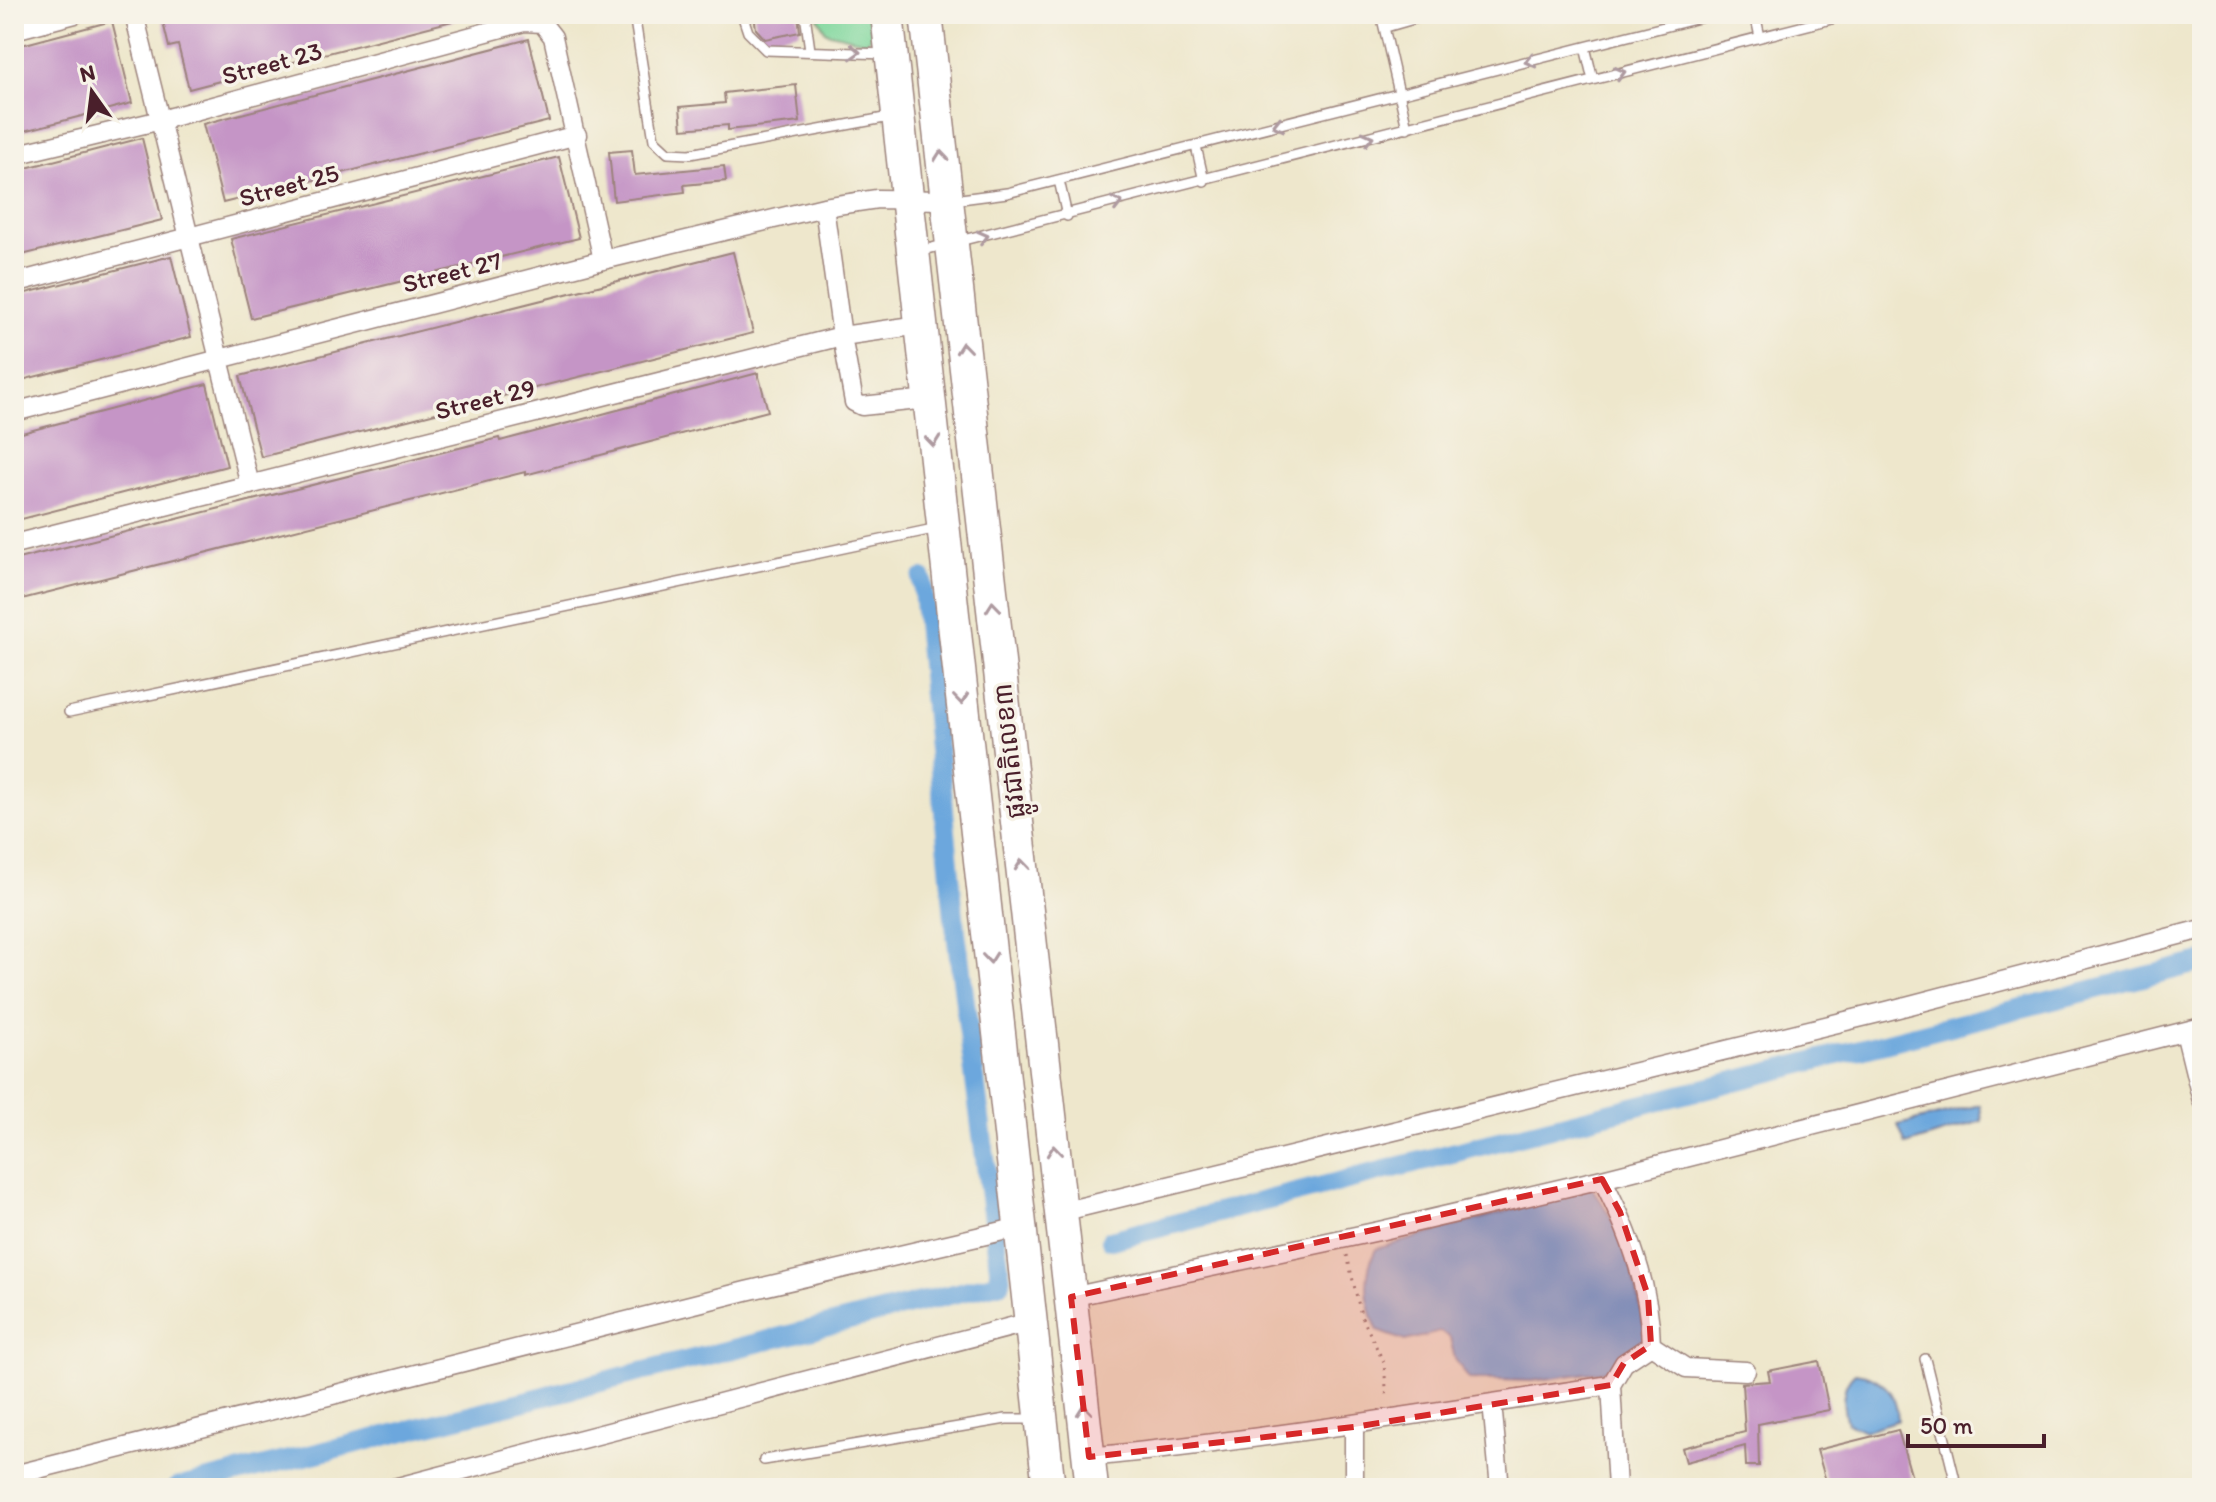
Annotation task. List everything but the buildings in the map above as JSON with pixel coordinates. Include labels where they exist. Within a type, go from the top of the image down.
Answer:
[{"type":"highway","name":"ផ្លូវជាតិលេខ៣","points":[[887,14],[1049,1488]]},
{"type":"highway","name":"ផ្លូវជាតិលេខ៣","points":[[926,14],[1091,1472]]},
{"type":"street","points":[[14,30],[75,14]]},
{"type":"street","points":[[134,14],[250,485]]},
{"type":"street","name":"Street 23","points":[[14,155],[161,120],[524,22],[542,23],[553,37],[577,135]]},
{"type":"street","points":[[577,135],[603,260]]},
{"type":"street","name":"Street 25","points":[[14,283],[191,239],[577,135]]},
{"type":"street","name":"Street 27","points":[[14,412],[603,260],[824,207],[877,199],[946,200]]},
{"type":"street","points":[[824,207],[854,402],[862,406],[928,399]]},
{"type":"street","name":"Street 29","points":[[14,544],[842,336],[920,325]]},
{"type":"street","points":[[1062,1220],[2202,929]]},
{"type":"street","points":[[1070,1292],[1379,1231],[1602,1179],[2193,1029],[2202,1101]]},
{"type":"street","points":[[1602,1179],[1620,1212],[1648,1296],[1651,1345]]},
{"type":"street","points":[[14,1475],[746,1291],[1020,1232]]},
{"type":"street","points":[[394,1488],[1029,1312]]},
{"type":"street","points":[[1651,1345],[1686,1368],[1746,1371]]},
{"type":"street","points":[[1617,1488],[1611,1385],[1624,1363],[1651,1345]]},
{"type":"street","points":[[1091,1472],[1223,1444],[1354,1427],[1611,1385]]},
{"type":"street","points":[[1492,1403],[1500,1488]]},
{"type":"street","points":[[1354,1427],[1354,1488]]},
{"type":"lane","points":[[634,14],[654,140],[668,153],[690,154],[898,116]]},
{"type":"lane","points":[[742,14],[748,32],[766,50],[892,54]]},
{"type":"lane","points":[[805,14],[810,50]]},
{"type":"lane","points":[[1381,14],[1407,128]]},
{"type":"lane","points":[[1386,27],[1431,14]]},
{"type":"lane","points":[[946,200],[1007,193],[1715,14]]},
{"type":"lane","points":[[1755,14],[1760,37]]},
{"type":"lane","points":[[911,252],[1067,216],[1851,14]]},
{"type":"lane","points":[[1585,47],[1593,80]]},
{"type":"lane","points":[[1196,146],[1204,181]]},
{"type":"lane","points":[[1059,180],[1067,216]]},
{"type":"lane","points":[[69,712],[942,527]]},
{"type":"lane","points":[[1925,1359],[1957,1488]]},
{"type":"lane","points":[[764,1460],[1006,1419],[1041,1419]]},
{"type":"path","points":[[1344,1236],[1361,1315],[1384,1363],[1389,1420]]},
{"type":"highlighted area","points":[[1602,1179],[1620,1212],[1648,1296],[1651,1345],[1624,1363],[1611,1385],[1354,1427],[1089,1457],[1071,1297]]},
{"type":"green space","points":[[816,14],[869,14],[872,36],[866,42],[826,32]]},
{"type":"water","points":[[1980,1105],[1982,1121],[1906,1145],[1898,1125]]},
{"type":"water","points":[[1591,1187],[1621,1240],[1639,1300],[1646,1340],[1618,1358],[1609,1370],[1532,1381],[1469,1379],[1455,1359],[1450,1338],[1440,1332],[1405,1341],[1378,1331],[1367,1290],[1376,1249]]},
{"type":"water","points":[[1855,1373],[1873,1378],[1886,1388],[1895,1402],[1898,1420],[1864,1431],[1847,1423],[1844,1396],[1847,1384]]},
{"type":"waterway","points":[[177,1488],[1001,1282],[954,917],[922,579]]},
{"type":"waterway","points":[[1111,1240],[2202,962]]}]
